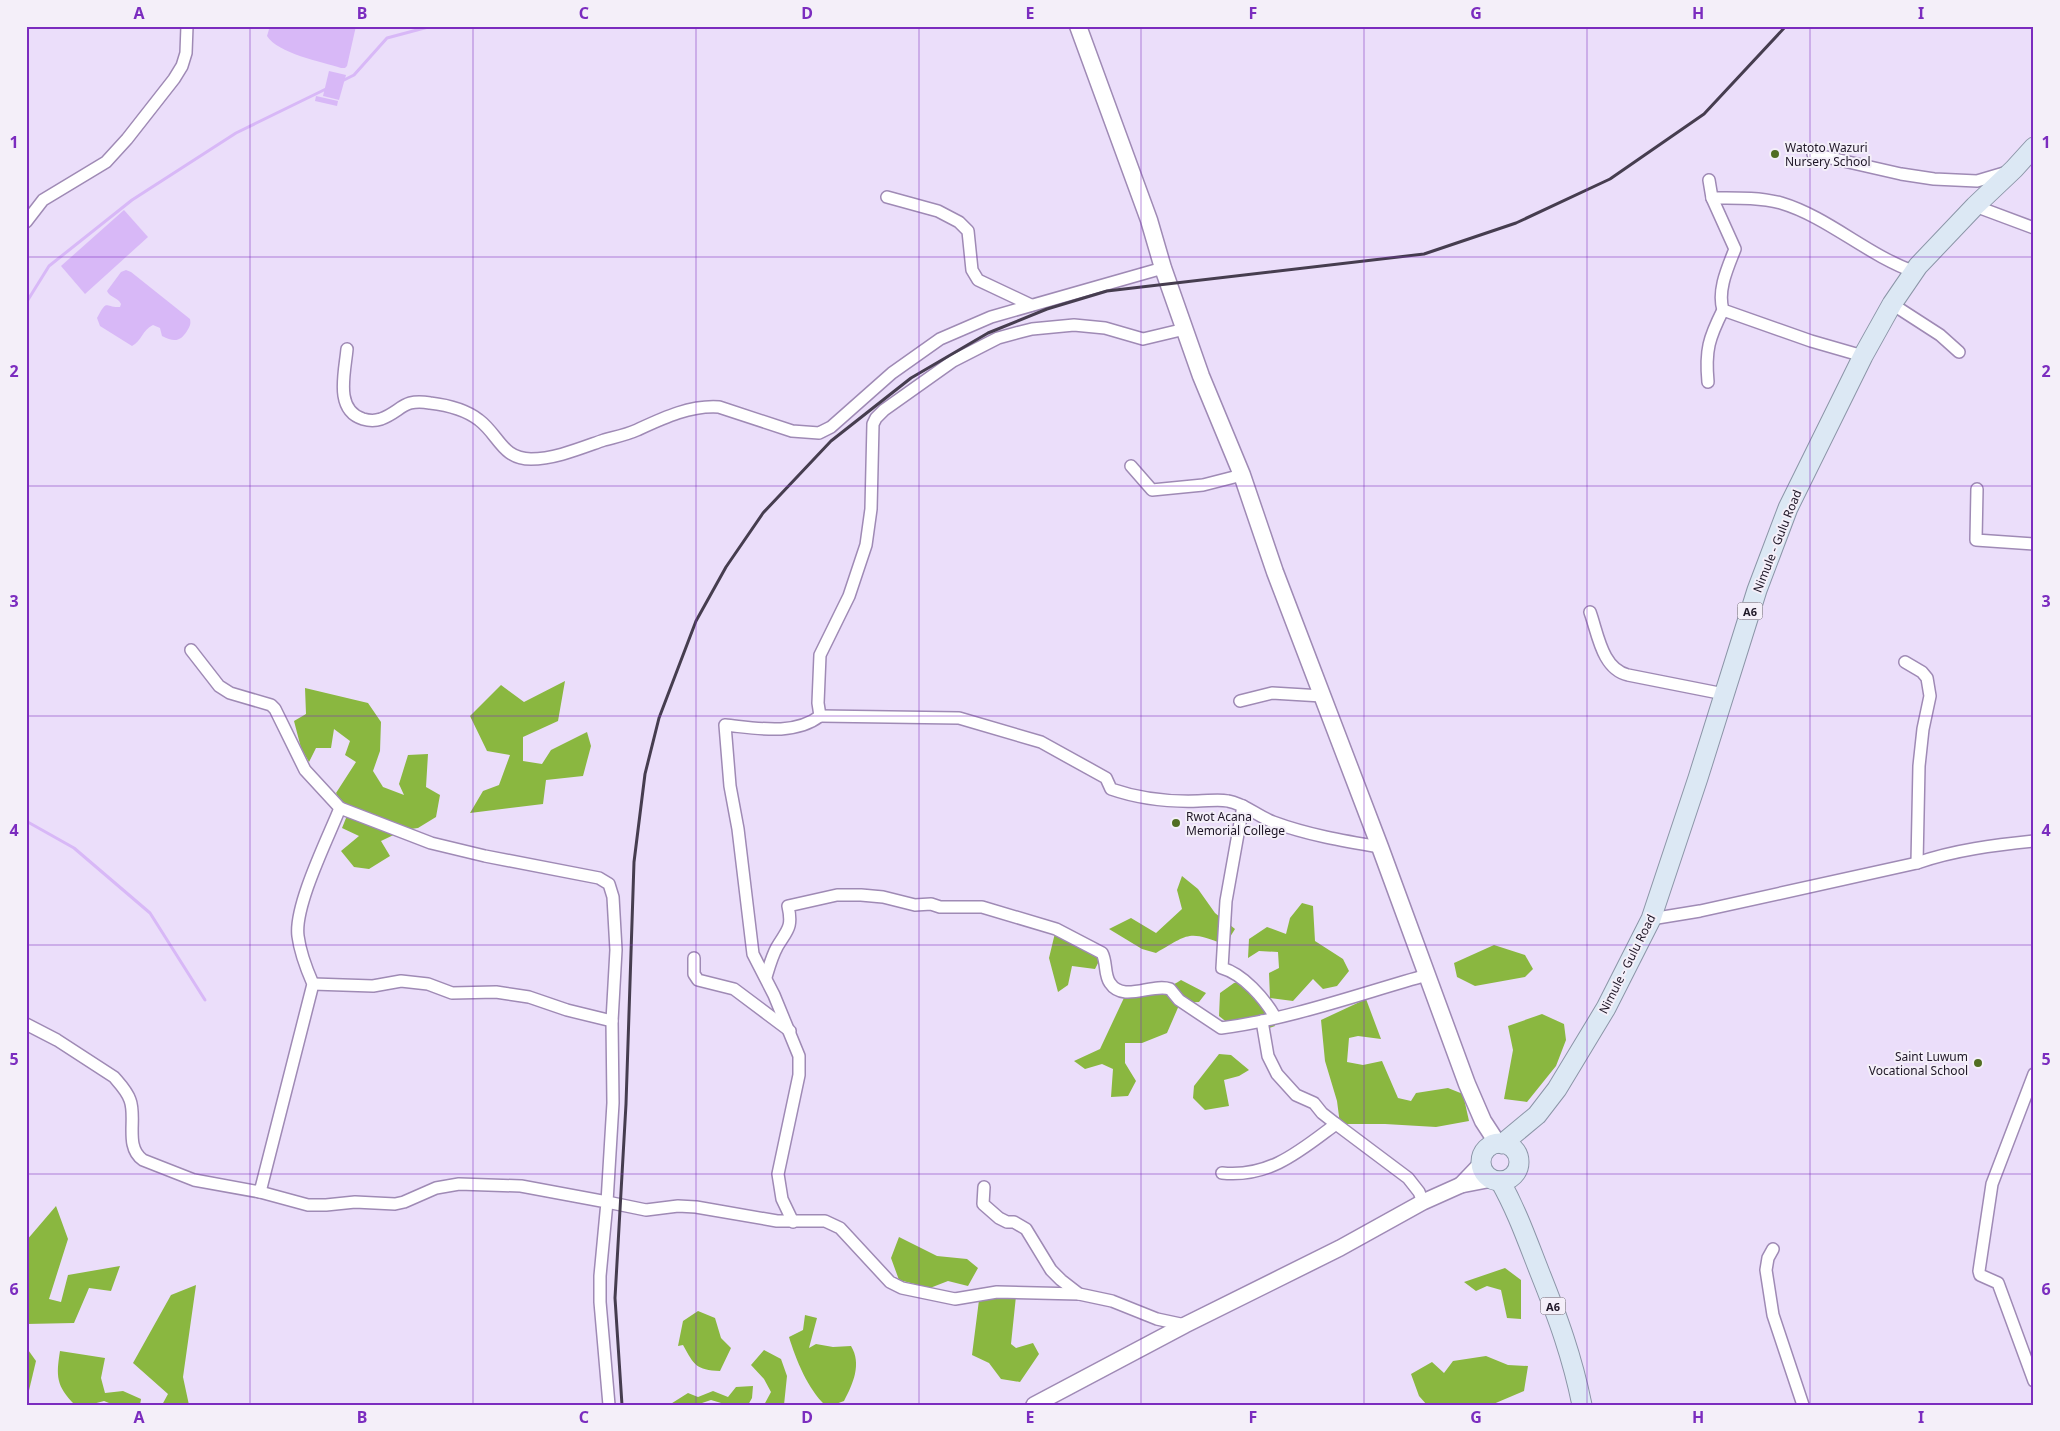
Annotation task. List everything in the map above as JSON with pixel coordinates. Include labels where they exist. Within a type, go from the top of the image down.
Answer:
[{"type":"main road","points":[[1078,26],[1149,220],[1163,268],[1201,376],[1242,475],[1275,572],[1380,847],[1467,1084],[1483,1121],[1496,1162]]},
{"type":"main road","name":"Nimule - Gulu Road","points":[[1496,1162],[1557,1089],[1606,1008],[1651,918],[1757,590],[1788,508],[1863,356],[1892,304],[1915,272],[1975,206],[2034,147]]},
{"type":"main road","name":"Nimule - Gulu Road","points":[[1496,1162],[1513,1149],[1518,1155],[1537,1114]]},
{"type":"main road","name":"A6","points":[[1496,1162],[1562,1328],[1576,1372],[1582,1405]]},
{"type":"street","points":[[26,222],[43,200],[106,162],[127,139],[182,66],[186,53],[186,26]]},
{"type":"street","points":[[1813,154],[1901,174],[1934,179],[1977,182],[2014,169]]},
{"type":"street","points":[[1708,382],[1710,336],[1723,310],[1720,299],[1724,280],[1735,249],[1712,198],[1709,180]]},
{"type":"street","points":[[887,196],[938,211],[959,222],[968,231],[972,270],[978,280],[1031,305]]},
{"type":"street","points":[[1712,198],[1749,197],[1780,203],[1818,219],[1871,252],[1915,272]]},
{"type":"street","points":[[1975,206],[2034,228]]},
{"type":"street","points":[[347,349],[343,397],[354,416],[374,421],[384,418],[401,406],[418,401],[444,405],[480,420],[508,453],[518,458],[544,459],[635,431],[660,418],[694,408],[711,406],[720,407],[792,431],[819,433],[831,427],[892,373],[940,339],[991,317],[1163,268]]},
{"type":"street","points":[[1892,304],[1940,335],[1959,352]]},
{"type":"street","points":[[1723,310],[1811,341],[1863,356]]},
{"type":"street","points":[[820,716],[818,703],[820,655],[849,596],[866,544],[871,509],[872,433],[876,418],[884,410],[953,361],[998,338],[1032,329],[1074,325],[1105,328],[1143,339],[1185,329]]},
{"type":"street","points":[[1131,466],[1152,490],[1203,485],[1242,475]]},
{"type":"street","points":[[1976,489],[1976,540],[2034,544]]},
{"type":"street","points":[[1590,612],[1605,656],[1618,671],[1628,675],[1724,694]]},
{"type":"street","points":[[191,650],[219,686],[230,693],[275,709],[306,770],[340,808],[431,843],[485,856],[599,878],[609,884],[613,897],[616,950],[612,1021],[612,1103],[600,1302],[609,1405]]},
{"type":"street","points":[[1905,662],[1922,672],[1927,678],[1930,696],[1923,730],[1919,766],[1917,863]]},
{"type":"street","points":[[1240,701],[1272,693],[1322,696]]},
{"type":"street","points":[[793,1222],[782,1199],[778,1174],[780,1160],[788,1135],[800,1064],[790,1031],[766,977],[753,954],[738,829],[730,786],[725,724],[753,728],[791,728],[809,724],[820,716],[959,718],[1041,742],[1106,778],[1111,789],[1132,796],[1157,800],[1230,801],[1271,821],[1305,832],[1380,847]]},
{"type":"street","points":[[1243,806],[1226,901],[1222,968],[1240,978],[1256,993],[1275,1017]]},
{"type":"street","points":[[260,1192],[313,984],[304,964],[298,936],[300,907],[340,808]]},
{"type":"street","points":[[1651,918],[1700,911],[1969,850],[2034,841]]},
{"type":"street","points":[[766,977],[777,947],[787,934],[790,918],[788,906],[837,895],[882,897],[915,905],[982,907],[1056,929],[1102,953],[1109,983],[1120,990],[1131,992],[1156,987],[1170,989],[1179,1000],[1221,1028],[1311,1010],[1427,975]]},
{"type":"street","points":[[694,958],[694,974],[698,980],[734,989],[790,1031]]},
{"type":"street","points":[[313,984],[373,986],[401,981],[428,984],[452,993],[496,992],[529,997],[567,1010],[612,1021]]},
{"type":"street","points":[[1262,1021],[1268,1056],[1276,1074],[1296,1095],[1314,1103],[1322,1113],[1408,1178],[1423,1202]]},
{"type":"street","points":[[26,1024],[89,1059],[122,1086],[130,1100],[133,1144],[140,1158],[194,1180],[260,1192],[308,1204],[326,1205],[355,1202],[395,1204],[449,1185],[491,1185],[530,1187],[646,1210],[678,1206],[710,1209],[761,1219],[793,1222],[818,1220],[836,1225],[890,1282],[902,1288],[955,1299],[997,1292],[1079,1294],[1112,1301],[1157,1319],[1185,1325]]},
{"type":"street","points":[[2034,1074],[1992,1184],[1978,1271],[1980,1275],[1998,1283],[2034,1381]]},
{"type":"street","points":[[1222,1173],[1252,1172],[1286,1161],[1336,1124]]},
{"type":"street","points":[[1034,1405],[1185,1325],[1340,1248],[1423,1202],[1461,1185],[1496,1162]]},
{"type":"street","points":[[984,1187],[983,1204],[999,1218],[1007,1222],[1014,1222],[1026,1230],[1051,1270],[1079,1294]]},
{"type":"street","points":[[1773,1249],[1768,1258],[1766,1270],[1773,1315],[1803,1405]]},
{"type":"green space","points":[[565,681],[558,721],[523,737],[523,761],[542,764],[551,750],[587,732],[591,746],[583,776],[546,780],[543,804],[470,813],[483,791],[499,785],[510,755],[487,751],[470,716],[501,685],[524,702]]},
{"type":"green space","points":[[305,688],[368,703],[381,722],[380,751],[373,771],[383,787],[404,795],[399,784],[408,755],[428,754],[426,787],[440,795],[436,817],[418,828],[404,830],[381,841],[390,856],[369,869],[354,867],[341,851],[359,836],[342,828],[348,813],[336,793],[356,762],[345,755],[350,741],[334,729],[331,748],[316,748],[309,762],[301,748],[294,721],[306,714]]},
{"type":"green space","points":[[1182,876],[1198,889],[1215,913],[1235,929],[1225,945],[1203,937],[1189,936],[1156,953],[1142,949],[1109,929],[1131,918],[1156,933],[1182,909],[1177,890]]},
{"type":"green space","points":[[1302,903],[1313,906],[1315,941],[1343,959],[1349,971],[1337,986],[1323,989],[1313,979],[1293,1001],[1270,998],[1269,973],[1279,968],[1278,952],[1259,951],[1248,958],[1249,939],[1267,927],[1286,934],[1290,918]]},
{"type":"green space","points":[[1055,933],[1087,946],[1100,959],[1095,969],[1072,966],[1068,985],[1058,992],[1049,958]]},
{"type":"green space","points":[[1494,945],[1525,955],[1533,969],[1525,977],[1475,986],[1457,977],[1454,963]]},
{"type":"green space","points":[[1181,980],[1206,993],[1199,1002],[1180,1003],[1167,1033],[1142,1043],[1125,1043],[1125,1063],[1136,1081],[1128,1096],[1111,1097],[1113,1069],[1102,1064],[1085,1069],[1074,1061],[1100,1049],[1130,985],[1162,988]]},
{"type":"green space","points":[[1244,981],[1265,1006],[1275,1026],[1264,1030],[1251,1019],[1229,1024],[1219,1016],[1220,993],[1234,983]]},
{"type":"green space","points":[[1366,999],[1381,1039],[1358,1036],[1349,1038],[1347,1062],[1363,1065],[1382,1061],[1398,1098],[1411,1101],[1416,1093],[1448,1088],[1463,1094],[1469,1121],[1436,1127],[1340,1124],[1337,1101],[1325,1061],[1321,1020]]},
{"type":"green space","points":[[1542,1014],[1564,1024],[1566,1040],[1556,1066],[1527,1102],[1504,1099],[1513,1050],[1508,1026]]},
{"type":"green space","points":[[1219,1054],[1231,1055],[1249,1070],[1239,1076],[1224,1080],[1229,1106],[1205,1110],[1193,1098],[1194,1086]]},
{"type":"green space","points":[[56,1206],[68,1239],[49,1299],[61,1302],[68,1275],[120,1266],[111,1291],[89,1288],[74,1323],[26,1324],[26,1241]]},
{"type":"green space","points":[[899,1237],[937,1256],[967,1259],[978,1268],[968,1286],[948,1281],[930,1288],[899,1280],[891,1258]]},
{"type":"green space","points":[[1505,1268],[1521,1280],[1521,1319],[1507,1318],[1501,1290],[1487,1286],[1476,1291],[1464,1282]]},
{"type":"green space","points":[[196,1285],[183,1377],[189,1405],[162,1405],[168,1394],[133,1363],[171,1295]]},
{"type":"green space","points":[[1016,1296],[1011,1344],[1016,1348],[1033,1343],[1039,1354],[1020,1382],[1001,1379],[989,1363],[972,1355],[979,1300]]},
{"type":"green space","points":[[698,1311],[715,1318],[721,1338],[731,1348],[720,1371],[701,1368],[693,1362],[683,1345],[678,1346],[683,1321]]},
{"type":"green space","points":[[805,1315],[817,1318],[809,1348],[816,1344],[833,1347],[851,1346],[856,1360],[856,1367],[844,1401],[833,1405],[825,1405],[813,1391],[799,1364],[789,1337],[803,1330]]},
{"type":"green space","points":[[26,1347],[36,1361],[26,1403]]},
{"type":"green space","points":[[764,1350],[781,1359],[787,1376],[784,1405],[764,1405],[771,1392],[764,1379],[751,1365]]},
{"type":"green space","points":[[60,1351],[105,1358],[101,1378],[105,1393],[123,1391],[141,1399],[140,1405],[114,1405],[104,1401],[89,1405],[75,1405],[64,1392],[59,1380]]},
{"type":"green space","points":[[1486,1356],[1508,1365],[1528,1366],[1524,1391],[1491,1405],[1427,1405],[1419,1396],[1411,1374],[1432,1362],[1444,1373],[1453,1361]]},
{"type":"green space","points":[[753,1386],[752,1398],[748,1405],[728,1405],[711,1400],[696,1405],[669,1405],[688,1393],[698,1397],[713,1391],[728,1397],[736,1387]]},
{"type":"shaded area","points":[[270,26],[356,26],[347,66],[341,68],[301,56],[280,47],[267,36]]},
{"type":"shaded area","points":[[329,71],[346,75],[339,100],[323,96]]},
{"type":"shaded area","points":[[316,96],[338,101],[337,106],[315,101]]},
{"type":"shaded area","points":[[124,210],[148,237],[85,294],[61,266]]},
{"type":"shaded area","points":[[126,270],[190,319],[190,326],[182,337],[176,340],[166,338],[162,336],[160,328],[153,325],[132,346],[100,326],[97,318],[105,306],[120,307],[120,302],[107,291],[121,272]]},
{"type":"waterway","points":[[342,81],[354,75],[387,38],[432,26]]},
{"type":"waterway","points":[[26,303],[49,266],[132,200],[236,133],[328,88]]},
{"type":"waterway","points":[[26,821],[74,848],[150,913],[205,1000]]},
{"type":"railway","points":[[622,1405],[615,1298],[626,1104],[634,862],[645,774],[659,718],[696,621],[726,567],[763,513],[831,441],[911,378],[988,333],[1047,309],[1107,291],[1424,254],[1516,223],[1610,179],[1704,114],[1786,26]]},
{"type":"place","name":"Watoto Wazuri Nursery School","points":[[1775,154]]},
{"type":"place","name":"Rwot Acana Memorial College","points":[[1176,823]]},
{"type":"place","name":"Saint Luwum Vocational School","points":[[1978,1063]]}]
